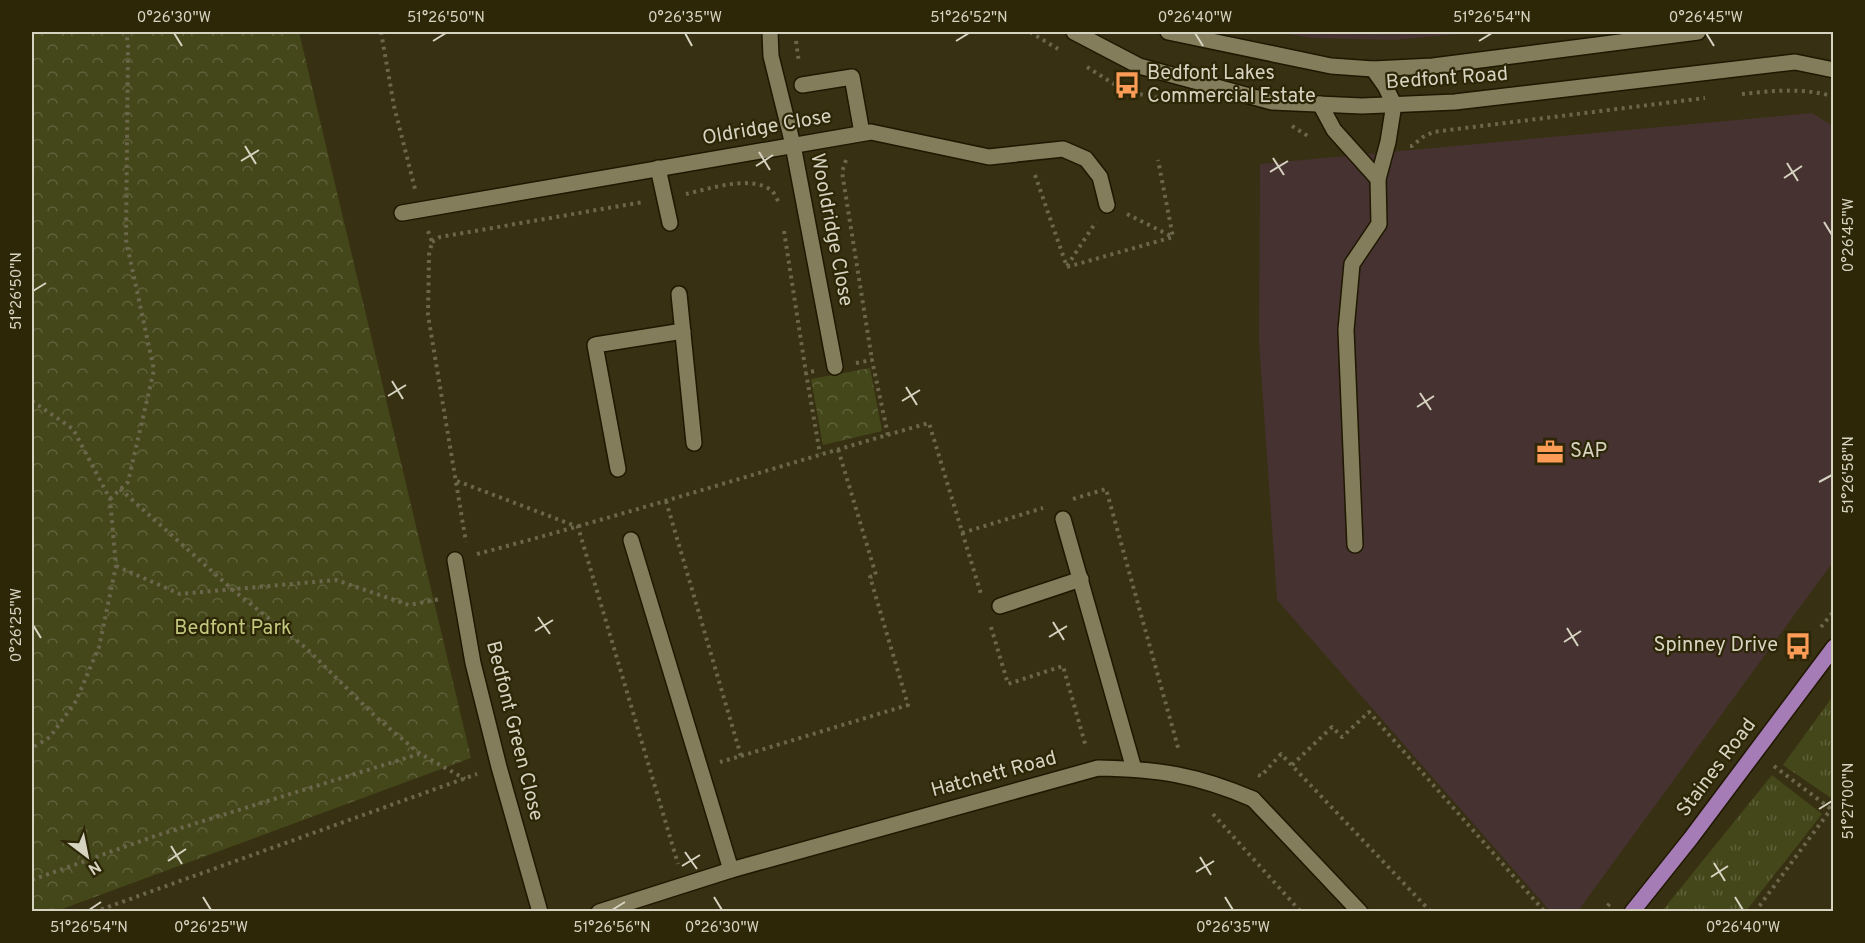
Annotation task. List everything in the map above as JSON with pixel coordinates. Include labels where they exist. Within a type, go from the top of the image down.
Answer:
[{"type":"main road","name":"Staines Road","points":[[1632,912],[1691,838],[1833,647]]},
{"type":"street","name":"Wooldridge Close","points":[[770,32],[771,57],[793,145],[835,367]]},
{"type":"street","name":"Bedfont Road","points":[[1074,32],[1139,66],[1272,102],[1362,106],[1455,102],[1795,62],[1833,70]]},
{"type":"street","name":"Bedfont Road","points":[[1168,32],[1330,66],[1372,69],[1433,66],[1698,32]]},
{"type":"street","points":[[1355,545],[1346,330],[1353,264],[1379,224],[1378,179],[1388,142],[1394,104],[1385,86],[1372,69]]},
{"type":"street","points":[[802,85],[852,77],[862,133]]},
{"type":"street","points":[[1320,104],[1335,130],[1378,179]]},
{"type":"street","name":"Oldridge Close","points":[[402,213],[872,132],[989,158],[1064,149],[1086,159],[1100,177],[1107,205]]},
{"type":"street","points":[[658,168],[670,223]]},
{"type":"street","points":[[679,294],[694,443]]},
{"type":"street","points":[[618,469],[595,345],[683,331]]},
{"type":"street","points":[[1064,519],[1134,769]]},
{"type":"street","points":[[631,540],[731,870]]},
{"type":"street","name":"Bedfont Green Close","points":[[462,558],[473,663],[499,767],[540,912]]},
{"type":"street","points":[[1000,606],[1081,579]]},
{"type":"street","name":"Hatchett Road","points":[[598,912],[731,870],[1098,768],[1175,773],[1208,781],[1253,799],[1360,912]]},
{"type":"path","points":[[110,499],[128,482],[154,370],[126,240],[128,45],[126,32]]},
{"type":"path","points":[[381,32],[394,106],[415,188]]},
{"type":"path","points":[[1735,94],[1807,92],[1833,98]]},
{"type":"path","points":[[1412,146],[1433,132],[1712,97]]},
{"type":"path","points":[[851,157],[845,161],[842,172],[872,360],[888,435]]},
{"type":"path","points":[[1158,160],[1173,237]]},
{"type":"path","points":[[1033,168],[1067,267]]},
{"type":"path","points":[[1067,267],[1107,205],[1173,237]]},
{"type":"path","points":[[1067,267],[1173,237]]},
{"type":"path","points":[[432,242],[429,255],[428,315],[456,481],[462,558],[578,527],[838,448],[929,423]]},
{"type":"path","points":[[820,454],[806,373],[872,360]]},
{"type":"path","points":[[32,401],[72,429],[110,499],[116,566],[99,647],[76,701],[50,737],[32,748]]},
{"type":"path","points":[[713,764],[908,705],[870,577],[876,575],[838,448]]},
{"type":"path","points":[[456,481],[578,527]]},
{"type":"path","points":[[120,489],[232,590],[306,648],[377,718],[419,753],[465,779]]},
{"type":"path","points":[[1069,500],[1106,489],[1178,751],[1188,753]]},
{"type":"path","points":[[665,501],[741,756]]},
{"type":"path","points":[[962,533],[1049,507]]},
{"type":"path","points":[[578,527],[680,872]]},
{"type":"path","points":[[116,566],[180,594],[336,580],[409,605],[447,598]]},
{"type":"path","points":[[1292,765],[1332,727],[1342,737],[1369,712],[1545,912]]},
{"type":"path","points":[[32,880],[155,836],[419,753]]},
{"type":"path","points":[[1250,772],[1261,776],[1281,753],[1431,912]]},
{"type":"path","points":[[1755,912],[1832,807],[1769,762]]},
{"type":"path","points":[[94,912],[499,767]]},
{"type":"path","points":[[1213,814],[1301,912]]},
{"type":"shaded area","points":[[1275,32],[1482,32],[1393,40],[1313,38]]},
{"type":"shaded area","name":"SAP","points":[[1812,113],[1833,126],[1833,562],[1578,911],[1550,911],[1277,600],[1259,342],[1260,164]]},
{"type":"green space","name":"Bedfont Park","points":[[32,32],[299,32],[471,758],[54,912],[32,911]]},
{"type":"green space","points":[[870,368],[882,431],[823,445],[811,379]]},
{"type":"green space","points":[[1833,696],[1834,794],[1831,798],[1783,765]]},
{"type":"green space","points":[[1772,775],[1822,814],[1746,911],[1662,911]]},
{"type":"place","name":"Bedfont Lakes Commercial Estate","points":[[1127,85]]},
{"type":"place","name":"SAP","points":[[1550,452]]},
{"type":"place","name":"Spinney Drive","points":[[1798,646]]}]
